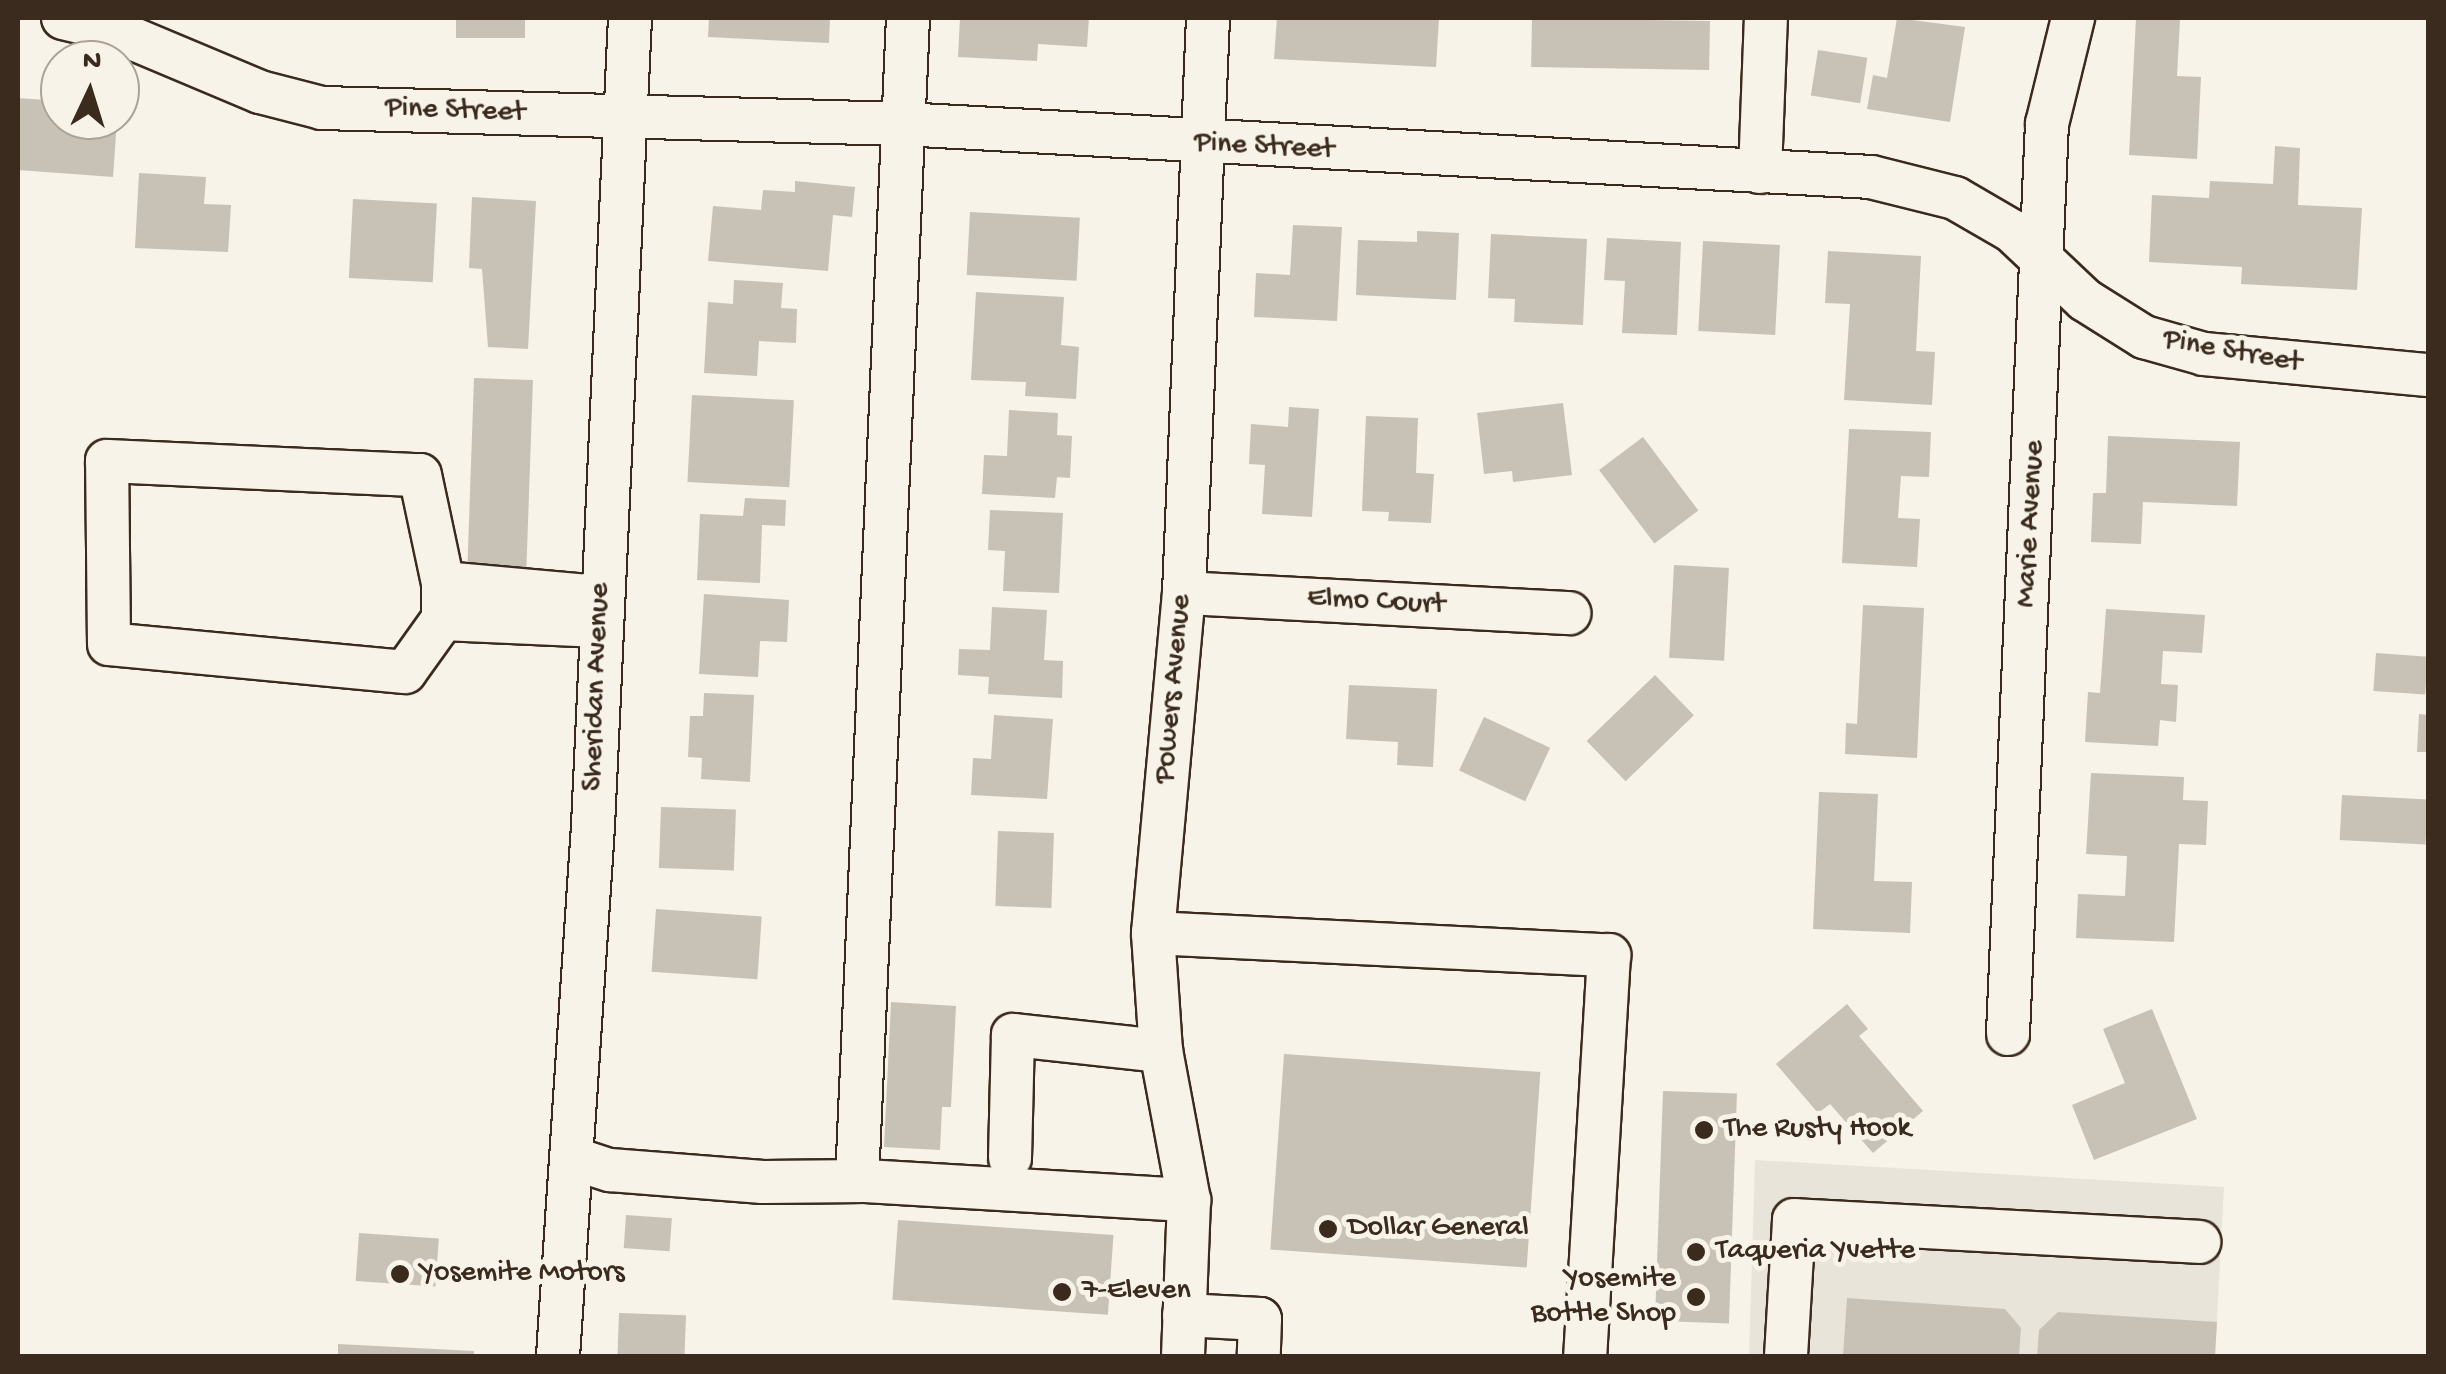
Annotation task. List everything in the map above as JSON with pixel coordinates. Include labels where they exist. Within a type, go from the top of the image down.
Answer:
[{"type":"street","name":"Pine Street","points":[[63,18],[110,28],[260,92],[322,108],[902,124],[1203,145],[1870,177],[1955,198],[2012,231],[2084,300],[2144,338],[2204,354],[2428,374]]},
{"type":"street","name":"Sheridan Avenue","points":[[558,1356],[572,1158],[630,18]]},
{"type":"street","points":[[857,1181],[908,18]]},
{"type":"street","name":"Powers Avenue","points":[[1184,1336],[1189,1200],[1161,1051],[1153,932],[1184,593],[1208,18]]},
{"type":"street","points":[[1760,172],[1766,18]]},
{"type":"street","name":"Marie Avenue","points":[[2008,1034],[2044,262],[2046,124],[2073,18]]},
{"type":"street","points":[[106,461],[420,475],[443,601],[405,672],[109,644],[106,461]]},
{"type":"street","name":"Elmo Court","points":[[1184,593],[1569,613]]},
{"type":"street","points":[[443,601],[600,612]]},
{"type":"street","points":[[1153,932],[1609,954],[1585,1356]]},
{"type":"street","points":[[1010,1158],[1013,1035],[1161,1051]]},
{"type":"street","points":[[572,1158],[616,1170],[1189,1200]]},
{"type":"street","points":[[1786,1356],[1794,1220],[2200,1242]]},
{"type":"street","points":[[1184,1336],[1260,1319],[1259,1356]]},
{"type":"shaded area","points":[[1755,1160],[2224,1187],[2215,1356],[1749,1356]]},
{"type":"building","points":[[456,18],[525,18],[525,38],[456,38]]},
{"type":"building","points":[[709,18],[830,18],[829,43],[708,37]]},
{"type":"building","points":[[960,18],[1089,18],[1087,47],[1038,44],[1037,61],[958,57]]},
{"type":"building","points":[[1277,18],[1439,18],[1436,67],[1274,59]]},
{"type":"building","points":[[1532,18],[1710,21],[1709,70],[1531,67]]},
{"type":"building","points":[[1897,18],[1965,27],[1950,122],[1867,109],[1873,75],[1887,78]]},
{"type":"building","points":[[2136,18],[2180,20],[2177,76],[2201,77],[2197,159],[2129,155]]},
{"type":"building","points":[[1818,50],[1867,58],[1860,103],[1811,95]]},
{"type":"building","points":[[18,98],[40,100],[40,140],[116,140],[113,177],[18,170]]},
{"type":"building","points":[[2275,146],[2300,148],[2298,205],[2362,208],[2357,290],[2241,284],[2242,267],[2149,262],[2152,195],[2209,198],[2210,181],[2273,184]]},
{"type":"building","points":[[139,173],[206,177],[204,204],[231,205],[228,252],[135,248]]},
{"type":"building","points":[[795,181],[855,187],[852,217],[833,215],[828,271],[708,261],[713,206],[761,210],[763,190],[795,192]]},
{"type":"building","points":[[472,197],[536,201],[528,349],[488,347],[482,269],[469,268]]},
{"type":"building","points":[[353,199],[437,203],[433,282],[349,278]]},
{"type":"building","points":[[970,212],[1080,218],[1077,281],[967,275]]},
{"type":"building","points":[[1293,225],[1342,227],[1337,321],[1254,317],[1256,273],[1290,275]]},
{"type":"building","points":[[1417,231],[1459,233],[1456,300],[1356,295],[1358,240],[1417,242]]},
{"type":"building","points":[[1491,234],[1587,239],[1583,325],[1514,322],[1515,299],[1488,298]]},
{"type":"building","points":[[1607,238],[1681,242],[1677,335],[1622,333],[1625,281],[1604,280]]},
{"type":"building","points":[[1703,241],[1780,245],[1775,335],[1698,331]]},
{"type":"building","points":[[1828,251],[1921,256],[1916,351],[1935,352],[1932,405],[1844,400],[1850,304],[1825,303]]},
{"type":"building","points":[[734,280],[783,283],[781,308],[797,309],[796,343],[759,341],[757,376],[704,373],[708,302],[733,304]]},
{"type":"building","points":[[976,292],[1064,297],[1061,345],[1079,347],[1076,399],[1025,396],[1026,382],[971,380]]},
{"type":"building","points":[[474,378],[533,380],[526,569],[467,567]]},
{"type":"building","points":[[692,395],[794,400],[789,487],[687,482]]},
{"type":"building","points":[[1563,403],[1572,475],[1513,482],[1512,471],[1484,474],[1477,413]]},
{"type":"building","points":[[1289,407],[1319,409],[1312,517],[1262,514],[1265,465],[1249,464],[1251,424],[1288,427]]},
{"type":"building","points":[[1009,410],[1058,413],[1057,435],[1072,436],[1070,478],[1057,477],[1055,498],[982,494],[984,455],[1007,456]]},
{"type":"building","points":[[1366,416],[1418,418],[1416,473],[1434,474],[1431,523],[1388,521],[1389,512],[1362,511]]},
{"type":"building","points":[[1849,429],[1931,432],[1929,477],[1901,476],[1898,518],[1920,519],[1917,567],[1842,563]]},
{"type":"building","points":[[2108,436],[2240,442],[2237,506],[2143,502],[2141,544],[2091,542],[2093,493],[2106,493]]},
{"type":"building","points":[[1643,437],[1698,510],[1654,544],[1599,470]]},
{"type":"building","points":[[745,498],[786,500],[785,526],[762,525],[760,583],[697,580],[700,514],[743,516]]},
{"type":"building","points":[[990,510],[1063,513],[1059,593],[1003,591],[1005,551],[988,550]]},
{"type":"building","points":[[1674,565],[1729,568],[1724,661],[1669,658]]},
{"type":"building","points":[[704,594],[789,600],[787,642],[760,641],[758,677],[699,674]]},
{"type":"building","points":[[1863,605],[1924,608],[1917,758],[1845,754],[1846,723],[1857,724]]},
{"type":"building","points":[[992,607],[1047,610],[1044,660],[1063,661],[1062,698],[988,694],[989,677],[958,675],[959,649],[990,650]]},
{"type":"building","points":[[2106,609],[2205,615],[2202,653],[2163,651],[2161,684],[2178,685],[2176,722],[2160,720],[2158,746],[2085,742],[2088,692],[2100,693]]},
{"type":"building","points":[[2376,653],[2428,657],[2425,695],[2373,691]]},
{"type":"building","points":[[1655,675],[1694,715],[1626,781],[1587,741]]},
{"type":"building","points":[[1349,685],[1437,689],[1433,767],[1397,765],[1398,742],[1346,739]]},
{"type":"building","points":[[704,693],[754,695],[750,782],[701,779],[702,758],[688,757],[690,716],[703,716]]},
{"type":"building","points":[[2419,714],[2428,715],[2428,752],[2417,752]]},
{"type":"building","points":[[994,715],[1053,719],[1047,799],[971,795],[973,758],[991,759]]},
{"type":"building","points":[[1484,717],[1550,748],[1525,801],[1459,770]]},
{"type":"building","points":[[2091,773],[2184,777],[2183,800],[2208,801],[2206,845],[2179,844],[2174,942],[2076,938],[2078,894],[2125,896],[2127,856],[2086,854]]},
{"type":"building","points":[[1819,792],[1878,794],[1874,881],[1912,882],[1910,933],[1813,929]]},
{"type":"building","points":[[2342,795],[2428,800],[2426,844],[2340,840]]},
{"type":"building","points":[[661,807],[736,810],[734,871],[659,868]]},
{"type":"building","points":[[998,831],[1054,833],[1051,908],[995,906]]},
{"type":"building","points":[[656,909],[762,916],[757,979],[652,972]]},
{"type":"building","points":[[891,1002],[956,1006],[951,1107],[942,1107],[940,1150],[884,1147]]},
{"type":"building","points":[[1847,1004],[1868,1029],[1859,1036],[1923,1111],[1873,1153],[1830,1104],[1818,1113],[1776,1064]]},
{"type":"building","points":[[2152,1009],[2197,1119],[2094,1160],[2072,1105],[2125,1083],[2103,1029]]},
{"type":"building","points":[[1284,1054],[1540,1072],[1527,1267],[1270,1250]]},
{"type":"building","points":[[1663,1091],[1737,1094],[1729,1323],[1655,1321]]},
{"type":"building","points":[[626,1215],[672,1218],[670,1251],[624,1248]]},
{"type":"building","points":[[898,1220],[1113,1235],[1108,1315],[892,1300]]},
{"type":"building","points":[[359,1233],[439,1239],[435,1286],[356,1281]]},
{"type":"building","points":[[1847,1298],[2005,1309],[2021,1328],[2019,1356],[1843,1356]]},
{"type":"building","points":[[2058,1312],[2217,1322],[2215,1356],[2037,1356],[2039,1330]]},
{"type":"building","points":[[619,1313],[686,1315],[685,1356],[617,1356]]},
{"type":"building","points":[[338,1344],[474,1351],[474,1356],[338,1356]]},
{"type":"place","name":"The Rusty Hook","points":[[1704,1130]]},
{"type":"place","name":"Dollar General","points":[[1328,1229]]},
{"type":"place","name":"Taqueria Yvette","points":[[1696,1252]]},
{"type":"place","name":"Yosemite Motors","points":[[400,1274]]},
{"type":"place","name":"7-Eleven","points":[[1062,1292]]},
{"type":"place","name":"Yosemite Bottle Shop","points":[[1696,1297]]}]
